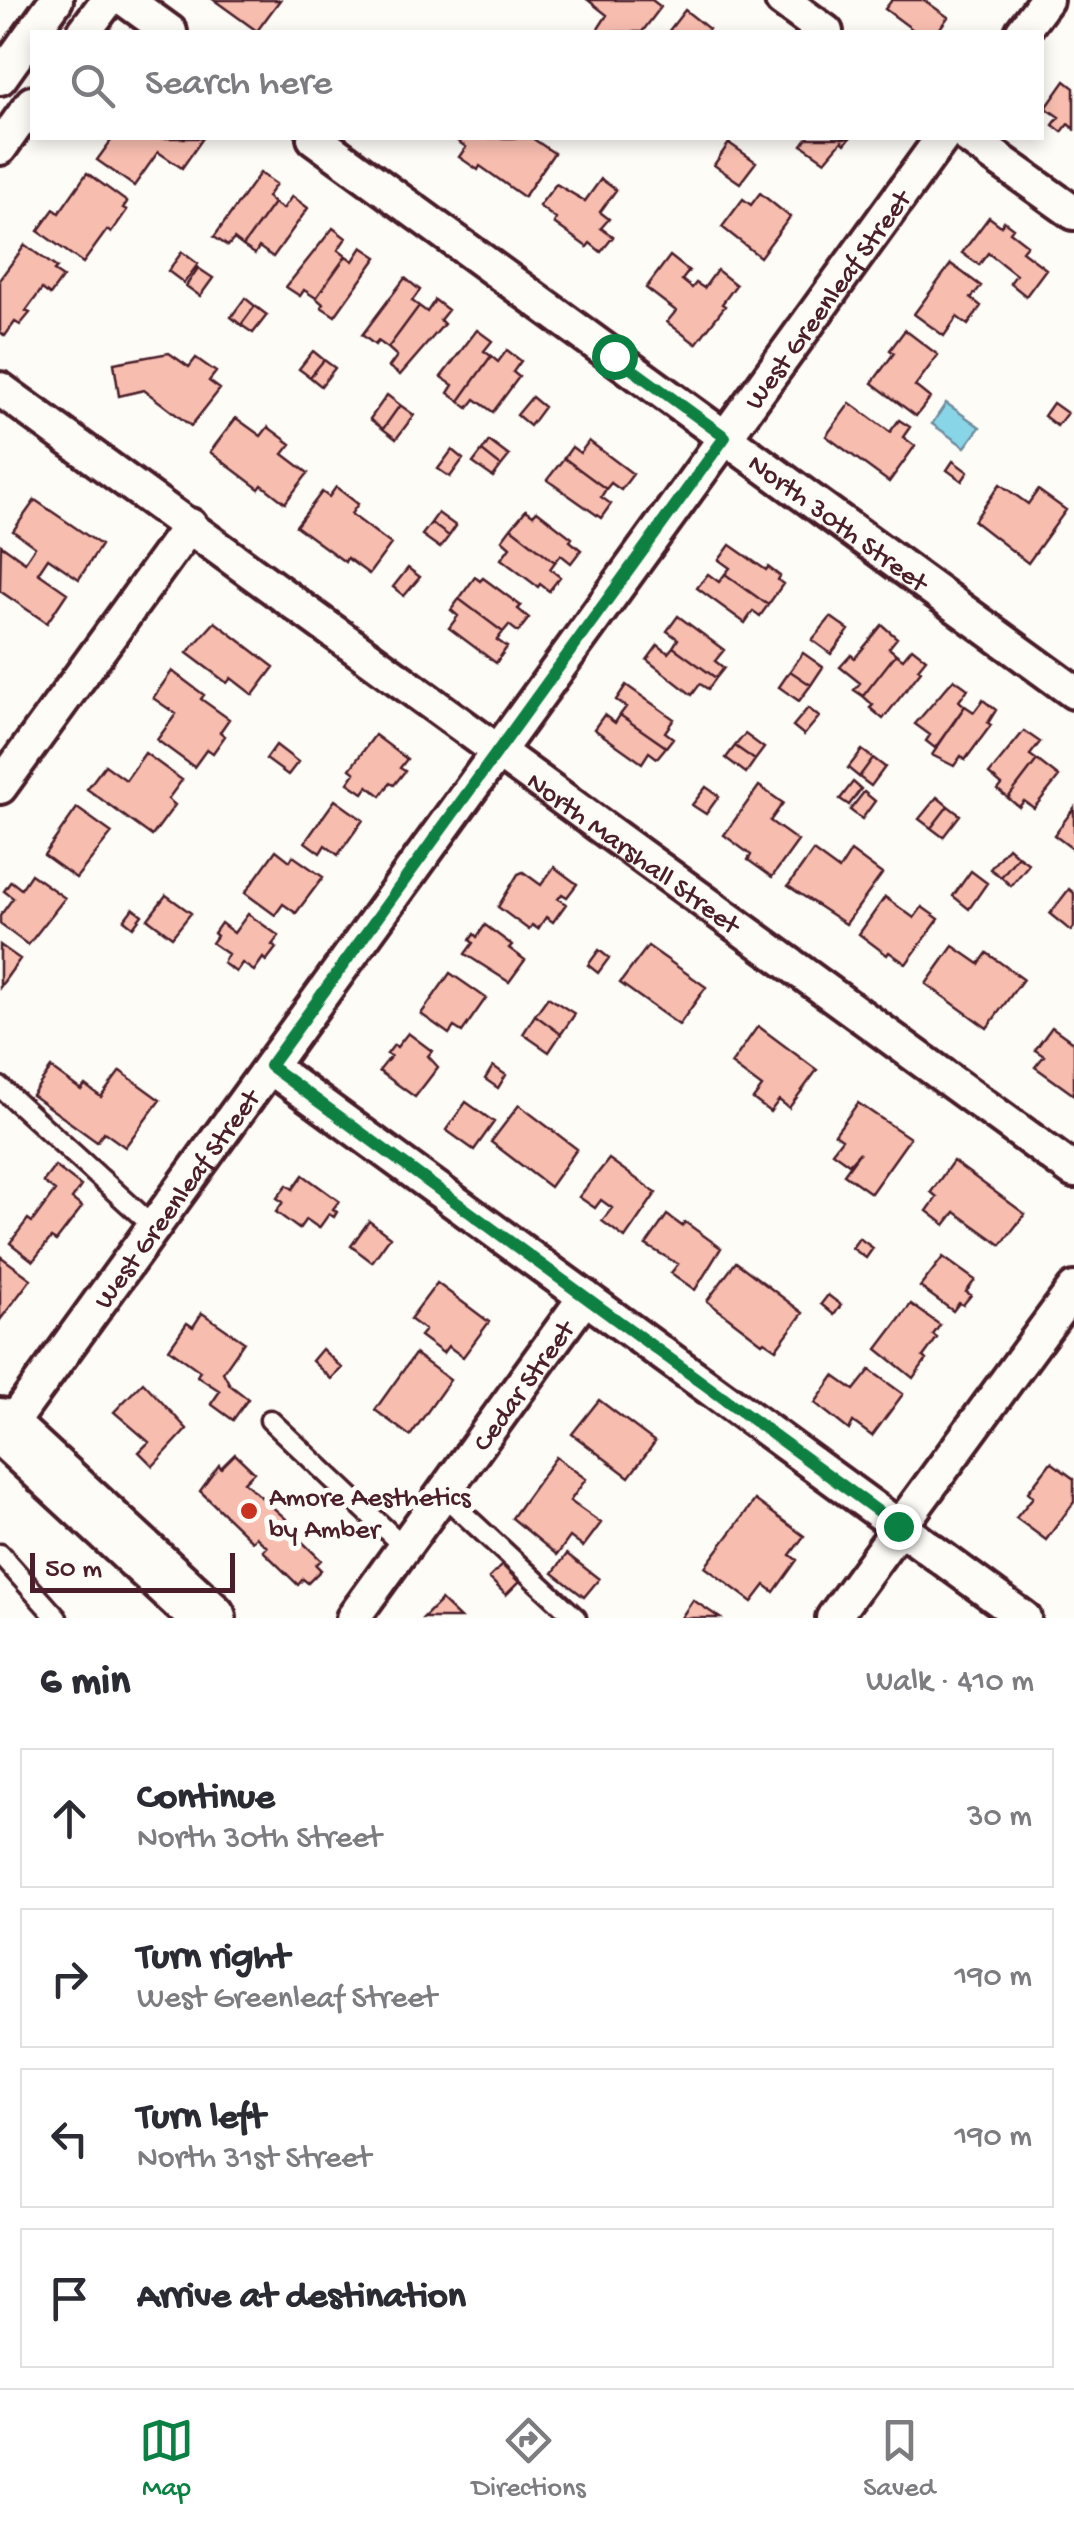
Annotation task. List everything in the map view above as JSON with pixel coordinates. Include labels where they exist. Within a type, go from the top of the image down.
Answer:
[{"type":"main road","points":[[3,1428],[209,1618]]},
{"type":"street","points":[[35,30],[56,0]]},
{"type":"street","points":[[86,30],[108,0]]},
{"type":"street","points":[[126,0],[167,30]]},
{"type":"street","points":[[782,0],[823,30]]},
{"type":"street","points":[[1024,30],[1046,0]]},
{"type":"street","points":[[0,78],[30,37]]},
{"type":"street","points":[[0,148],[30,107]]},
{"type":"street","name":"North 30th Street","points":[[317,140],[1074,692]]},
{"type":"street","name":"West Greenleaf Street","points":[[3,1428],[154,1227],[941,140]]},
{"type":"street","points":[[973,140],[1074,214]]},
{"type":"street","name":"North Marshall Street","points":[[0,389],[1074,1172]]},
{"type":"street","points":[[0,788],[190,526]]},
{"type":"street","points":[[270,1066],[1024,1618]]},
{"type":"street","points":[[833,1618],[1074,1289]]},
{"type":"street","name":"Cedar Street","points":[[352,1618],[585,1297]]},
{"type":"lane","points":[[0,1087],[154,1227]]},
{"type":"lane","points":[[270,1420],[404,1546]]},
{"type":"lane","points":[[442,1494],[576,1618]]},
{"type":"lane","points":[[0,1554],[57,1618]]},
{"type":"water","points":[[946,403],[980,427],[965,447],[932,424]]},
{"type":"building","points":[[214,0],[280,0],[256,30]]},
{"type":"building","points":[[588,0],[652,0],[661,7],[644,30],[597,30],[607,15]]},
{"type":"building","points":[[892,0],[924,0],[948,17],[939,30],[913,30],[885,9]]},
{"type":"building","points":[[685,10],[709,29],[708,30],[670,30]]},
{"type":"building","points":[[1065,81],[1074,88],[1074,129],[1068,124],[1062,132],[1053,125],[1059,117],[1046,108]]},
{"type":"building","points":[[112,140],[202,140],[182,168],[158,152],[134,186],[97,160]]},
{"type":"building","points":[[456,140],[535,140],[554,153],[524,197],[480,166],[478,170],[459,157],[466,147]]},
{"type":"building","points":[[806,140],[848,140],[845,144],[842,141],[825,161],[802,145]]},
{"type":"building","points":[[729,143],[756,162],[740,183],[714,165]]},
{"type":"building","points":[[87,173],[127,202],[123,208],[127,210],[83,263],[38,231],[54,209],[59,213]]},
{"type":"building","points":[[260,173],[276,184],[267,197],[274,203],[243,246],[234,239],[228,246],[214,237]]},
{"type":"building","points":[[601,179],[616,190],[600,212],[609,219],[601,228],[613,237],[601,252],[590,243],[587,247],[554,223],[556,219],[539,206],[556,184],[585,201]]},
{"type":"building","points":[[760,193],[790,217],[760,257],[722,227],[743,199],[751,205]]},
{"type":"building","points":[[292,196],[308,208],[273,257],[259,247],[255,254],[243,246],[274,203],[283,209]]},
{"type":"building","points":[[989,217],[1001,226],[1004,221],[1013,228],[1010,232],[1027,245],[1022,251],[1046,269],[1026,296],[1010,283],[1016,275],[988,253],[979,265],[962,253]]},
{"type":"building","points":[[333,228],[346,238],[338,250],[346,256],[316,298],[304,290],[300,296],[286,287]]},
{"type":"building","points":[[25,245],[57,268],[54,271],[63,277],[50,295],[42,289],[26,311],[30,313],[20,325],[15,322],[5,336],[0,332],[0,279]]},
{"type":"building","points":[[362,247],[377,257],[335,316],[321,307],[323,304],[316,298],[346,256],[353,261]]},
{"type":"building","points":[[182,252],[198,264],[184,283],[168,271]]},
{"type":"building","points":[[670,256],[689,271],[682,280],[692,288],[696,283],[704,288],[717,270],[736,285],[696,344],[667,322],[676,311],[646,288]]},
{"type":"building","points":[[951,264],[981,286],[971,298],[981,306],[968,325],[957,317],[944,336],[914,314]]},
{"type":"building","points":[[198,268],[213,278],[200,296],[186,286]]},
{"type":"building","points":[[405,278],[420,290],[412,301],[419,306],[388,348],[378,341],[375,345],[362,335]]},
{"type":"building","points":[[245,298],[255,306],[241,325],[231,317]]},
{"type":"building","points":[[435,300],[448,310],[440,320],[444,324],[400,375],[389,367],[397,356],[388,348],[419,306],[427,312]]},
{"type":"building","points":[[255,306],[267,315],[253,333],[241,325]]},
{"type":"building","points":[[477,330],[492,341],[484,351],[491,356],[459,401],[448,393],[453,385],[441,377]]},
{"type":"building","points":[[905,330],[938,355],[915,386],[930,398],[916,416],[872,383]]},
{"type":"building","points":[[507,350],[521,361],[513,372],[519,377],[493,412],[475,399],[468,408],[459,401],[491,356],[498,362]]},
{"type":"building","points":[[313,351],[324,360],[310,377],[299,369]]},
{"type":"building","points":[[169,353],[189,367],[196,358],[216,372],[209,381],[220,389],[191,426],[144,390],[119,396],[114,363]]},
{"type":"building","points":[[324,360],[335,368],[321,386],[310,377]]},
{"type":"building","points":[[387,395],[400,405],[383,429],[370,419]]},
{"type":"building","points":[[532,397],[544,407],[530,426],[517,415]]},
{"type":"building","points":[[850,403],[890,432],[899,420],[910,427],[903,437],[915,446],[889,482],[826,436]]},
{"type":"building","points":[[1053,403],[1067,413],[1057,426],[1044,416]]},
{"type":"building","points":[[400,405],[414,415],[396,439],[383,429]]},
{"type":"building","points":[[236,418],[261,436],[268,427],[291,444],[283,454],[308,473],[285,503],[262,485],[259,489],[210,452]]},
{"type":"building","points":[[489,441],[509,456],[501,466],[482,451]]},
{"type":"building","points":[[589,441],[633,474],[621,490],[611,483],[606,489],[564,458],[572,447],[580,453]]},
{"type":"building","points":[[452,450],[463,459],[450,477],[438,469]]},
{"type":"building","points":[[482,451],[501,466],[493,477],[473,463]]},
{"type":"building","points":[[564,458],[606,489],[601,497],[611,504],[601,518],[547,480]]},
{"type":"building","points":[[953,461],[968,472],[962,481],[947,470]]},
{"type":"building","points":[[1000,484],[1028,504],[1038,490],[1066,510],[1028,563],[974,521]]},
{"type":"building","points":[[336,487],[358,504],[351,514],[391,544],[369,574],[347,558],[345,562],[296,526],[322,492],[329,497]]},
{"type":"building","points":[[35,500],[101,545],[79,579],[48,558],[38,573],[67,593],[47,623],[0,591],[1,545],[25,562],[35,547],[13,531]]},
{"type":"building","points":[[526,510],[533,515],[537,511],[572,538],[570,541],[581,550],[571,563],[561,555],[555,562],[511,528]]},
{"type":"building","points":[[438,513],[456,526],[449,536],[431,523]]},
{"type":"building","points":[[431,523],[449,536],[440,548],[422,535]]},
{"type":"building","points":[[511,528],[555,562],[550,569],[560,577],[549,591],[501,559],[510,547],[502,540]]},
{"type":"building","points":[[730,545],[780,576],[778,580],[783,584],[768,605],[725,574],[730,568],[719,560]]},
{"type":"building","points":[[408,568],[420,577],[404,596],[393,587]]},
{"type":"building","points":[[708,574],[719,582],[725,574],[768,605],[760,616],[753,611],[745,623],[697,588]]},
{"type":"building","points":[[475,577],[480,581],[483,578],[521,606],[518,609],[529,618],[518,632],[509,625],[503,632],[459,599]]},
{"type":"building","points":[[459,599],[503,632],[497,640],[507,647],[496,663],[449,628],[458,616],[451,610]]},
{"type":"building","points":[[678,616],[724,650],[715,661],[724,668],[716,678],[673,647],[678,639],[667,631]]},
{"type":"building","points":[[831,617],[849,630],[831,654],[812,640]]},
{"type":"building","points":[[215,622],[274,667],[253,695],[231,678],[227,683],[187,653]]},
{"type":"building","points":[[882,625],[897,638],[889,648],[896,654],[863,696],[854,690],[860,683],[840,667],[851,655],[855,658]]},
{"type":"building","points":[[658,645],[668,653],[673,647],[716,678],[708,689],[700,684],[692,695],[647,660]]},
{"type":"building","points":[[912,648],[926,659],[883,719],[863,696],[896,654],[903,659]]},
{"type":"building","points":[[803,653],[823,667],[811,685],[790,671]]},
{"type":"building","points":[[172,671],[229,719],[220,732],[225,736],[213,753],[207,749],[194,767],[157,740],[176,714],[153,698]]},
{"type":"building","points":[[790,671],[811,685],[799,701],[779,687]]},
{"type":"building","points":[[954,679],[968,689],[959,701],[965,706],[935,748],[926,741],[930,735],[915,724]]},
{"type":"building","points":[[626,685],[674,719],[665,732],[673,738],[666,747],[620,715],[626,707],[616,700]]},
{"type":"building","points":[[983,700],[996,710],[988,723],[991,725],[965,760],[961,756],[954,766],[932,755],[965,706],[974,712]]},
{"type":"building","points":[[808,708],[819,717],[804,735],[793,726]]},
{"type":"building","points":[[604,715],[615,723],[620,715],[666,747],[657,758],[649,752],[642,763],[594,729]]},
{"type":"building","points":[[1024,731],[1040,742],[1030,755],[1037,760],[1008,798],[998,790],[1002,785],[989,774]]},
{"type":"building","points":[[745,734],[764,748],[755,760],[735,746]]},
{"type":"building","points":[[375,735],[407,759],[400,768],[405,771],[381,796],[368,786],[363,793],[348,783],[355,773],[350,769]]},
{"type":"building","points":[[276,745],[298,762],[288,775],[266,759]]},
{"type":"building","points":[[735,746],[755,760],[746,773],[726,758]]},
{"type":"building","points":[[862,750],[873,758],[859,777],[848,768]]},
{"type":"building","points":[[145,753],[182,780],[168,799],[175,805],[152,836],[87,789],[105,765],[126,780]]},
{"type":"building","points":[[873,758],[885,767],[871,786],[859,777]]},
{"type":"building","points":[[1037,760],[1059,777],[1034,808],[1024,801],[1019,807],[1008,798]]},
{"type":"building","points":[[853,782],[861,789],[849,805],[840,799]]},
{"type":"building","points":[[759,786],[783,803],[770,821],[798,841],[772,877],[748,860],[751,855],[724,835]]},
{"type":"building","points":[[706,787],[719,796],[706,814],[692,805]]},
{"type":"building","points":[[864,792],[875,801],[862,819],[850,810]]},
{"type":"building","points":[[937,797],[948,806],[931,828],[919,819]]},
{"type":"building","points":[[335,800],[363,820],[338,855],[325,845],[320,853],[305,842]]},
{"type":"building","points":[[948,806],[960,815],[943,837],[931,828]]},
{"type":"building","points":[[77,808],[112,833],[76,878],[44,855]]},
{"type":"building","points":[[1074,808],[1074,850],[1054,835]]},
{"type":"building","points":[[1008,847],[1018,856],[1001,877],[990,869]]},
{"type":"building","points":[[276,850],[290,861],[293,856],[323,877],[296,913],[283,904],[275,915],[245,893]]},
{"type":"building","points":[[813,851],[839,870],[851,851],[882,874],[846,924],[788,886]]},
{"type":"building","points":[[1018,856],[1029,864],[1011,886],[1001,877]]},
{"type":"building","points":[[554,867],[577,884],[567,897],[562,894],[558,899],[566,904],[553,922],[546,917],[538,929],[532,925],[529,930],[498,907],[518,874],[523,872],[541,885]]},
{"type":"building","points":[[971,871],[987,883],[969,909],[953,896]]},
{"type":"building","points":[[31,874],[65,898],[28,945],[0,924],[0,916],[13,898],[4,891],[11,881],[21,889]]},
{"type":"building","points":[[1069,889],[1074,893],[1071,931],[1050,914]]},
{"type":"building","points":[[166,895],[191,913],[172,937],[148,919]]},
{"type":"building","points":[[885,897],[914,918],[922,907],[939,919],[906,964],[859,934]]},
{"type":"building","points":[[133,908],[142,915],[133,927],[124,920]]},
{"type":"building","points":[[248,914],[279,936],[266,961],[263,958],[254,971],[242,963],[236,972],[223,963],[228,954],[212,943],[217,936],[214,933],[221,923],[234,933]]},
{"type":"building","points":[[485,925],[525,960],[509,982],[465,954],[474,934],[477,937]]},
{"type":"building","points":[[0,945],[20,959],[0,987]]},
{"type":"building","points":[[648,946],[706,987],[679,1025],[620,983]]},
{"type":"building","points":[[953,946],[979,964],[987,953],[1023,979],[987,1028],[926,984]]},
{"type":"building","points":[[599,950],[609,958],[598,973],[588,965]]},
{"type":"building","points":[[450,973],[486,998],[462,1032],[454,1027],[449,1034],[421,1014]]},
{"type":"building","points":[[548,997],[575,1014],[561,1034],[535,1015]]},
{"type":"building","points":[[535,1015],[561,1034],[549,1052],[523,1034]]},
{"type":"building","points":[[758,1026],[817,1070],[789,1108],[779,1100],[770,1112],[753,1099],[762,1087],[731,1064]]},
{"type":"building","points":[[1052,1027],[1074,1043],[1074,1095],[1035,1067],[1044,1056],[1035,1050]]},
{"type":"building","points":[[408,1033],[432,1051],[428,1056],[438,1067],[415,1097],[379,1071],[391,1056],[387,1054]]},
{"type":"building","points":[[493,1066],[506,1075],[498,1088],[485,1079]]},
{"type":"building","points":[[51,1068],[81,1090],[85,1085],[101,1097],[120,1071],[160,1100],[125,1147],[104,1132],[97,1142],[32,1095]]},
{"type":"building","points":[[466,1102],[494,1122],[474,1150],[446,1130]]},
{"type":"building","points":[[858,1103],[910,1138],[871,1193],[844,1174],[860,1152],[849,1164],[832,1152],[842,1139],[835,1134]]},
{"type":"building","points":[[519,1105],[577,1149],[550,1187],[491,1142]]},
{"type":"building","points":[[609,1159],[656,1193],[625,1238],[602,1221],[612,1208],[601,1200],[595,1208],[579,1197]]},
{"type":"building","points":[[953,1161],[1025,1214],[1001,1245],[955,1212],[945,1225],[927,1211],[937,1197],[931,1192]]},
{"type":"building","points":[[55,1166],[81,1186],[72,1199],[82,1207],[56,1241],[51,1238],[33,1261],[10,1243],[55,1191],[43,1182]]},
{"type":"building","points":[[303,1175],[339,1201],[333,1209],[337,1212],[334,1217],[329,1214],[319,1228],[306,1219],[299,1229],[276,1212],[283,1202],[277,1198],[287,1185],[293,1189]]},
{"type":"building","points":[[667,1215],[682,1226],[685,1222],[721,1248],[695,1290],[671,1273],[678,1264],[646,1245]]},
{"type":"building","points":[[369,1221],[390,1237],[372,1262],[351,1246]]},
{"type":"building","points":[[859,1238],[873,1248],[866,1258],[852,1248]]},
{"type":"building","points":[[0,1256],[31,1279],[0,1320]]},
{"type":"building","points":[[943,1257],[975,1280],[966,1292],[971,1295],[953,1311],[920,1287]]},
{"type":"building","points":[[736,1262],[803,1313],[776,1349],[762,1343],[707,1301]]},
{"type":"building","points":[[437,1283],[489,1322],[463,1357],[448,1346],[443,1353],[420,1336],[425,1330],[410,1319]]},
{"type":"building","points":[[828,1295],[841,1305],[834,1315],[821,1304]]},
{"type":"building","points":[[911,1304],[940,1325],[933,1335],[937,1338],[923,1357],[926,1360],[913,1378],[877,1349]]},
{"type":"building","points":[[202,1313],[244,1342],[223,1372],[230,1385],[248,1399],[233,1420],[211,1404],[220,1391],[197,1376],[200,1371],[169,1349],[187,1323],[193,1327]]},
{"type":"building","points":[[322,1349],[342,1368],[331,1379],[312,1361]]},
{"type":"building","points":[[415,1354],[450,1380],[410,1436],[375,1410]]},
{"type":"building","points":[[870,1370],[903,1394],[872,1436],[853,1422],[849,1430],[815,1403],[834,1376],[854,1390]]},
{"type":"building","points":[[143,1382],[187,1429],[153,1466],[139,1452],[149,1442],[114,1412]]},
{"type":"building","points":[[599,1400],[655,1442],[629,1477],[572,1434]]},
{"type":"building","name":"Amore Aesthetics by Amber","points":[[235,1454],[254,1472],[244,1482],[293,1525],[289,1529],[321,1560],[316,1565],[321,1570],[308,1583],[303,1579],[298,1585],[263,1551],[267,1547],[256,1537],[252,1541],[200,1491],[219,1465],[221,1468]]},
{"type":"building","points":[[556,1457],[586,1479],[570,1501],[601,1523],[583,1547],[570,1537],[557,1555],[512,1518]]},
{"type":"building","points":[[1051,1462],[1074,1479],[1074,1502],[1046,1540],[1016,1518],[1033,1497],[1028,1492]]},
{"type":"building","points":[[755,1500],[804,1536],[790,1555],[797,1560],[774,1592],[765,1585],[752,1602],[705,1567]]},
{"type":"building","points":[[567,1554],[599,1579],[584,1597],[553,1573]]},
{"type":"building","points":[[502,1565],[519,1582],[506,1595],[489,1578]]},
{"type":"building","points":[[441,1600],[460,1618],[423,1618]]},
{"type":"building","points":[[693,1600],[720,1618],[681,1618]]},
{"type":"place","name":"Amore Aesthetics by Amber","points":[[249,1511]]},
{"type":"route","points":[[614,356],[725,437],[270,1066],[898,1526]]}]
